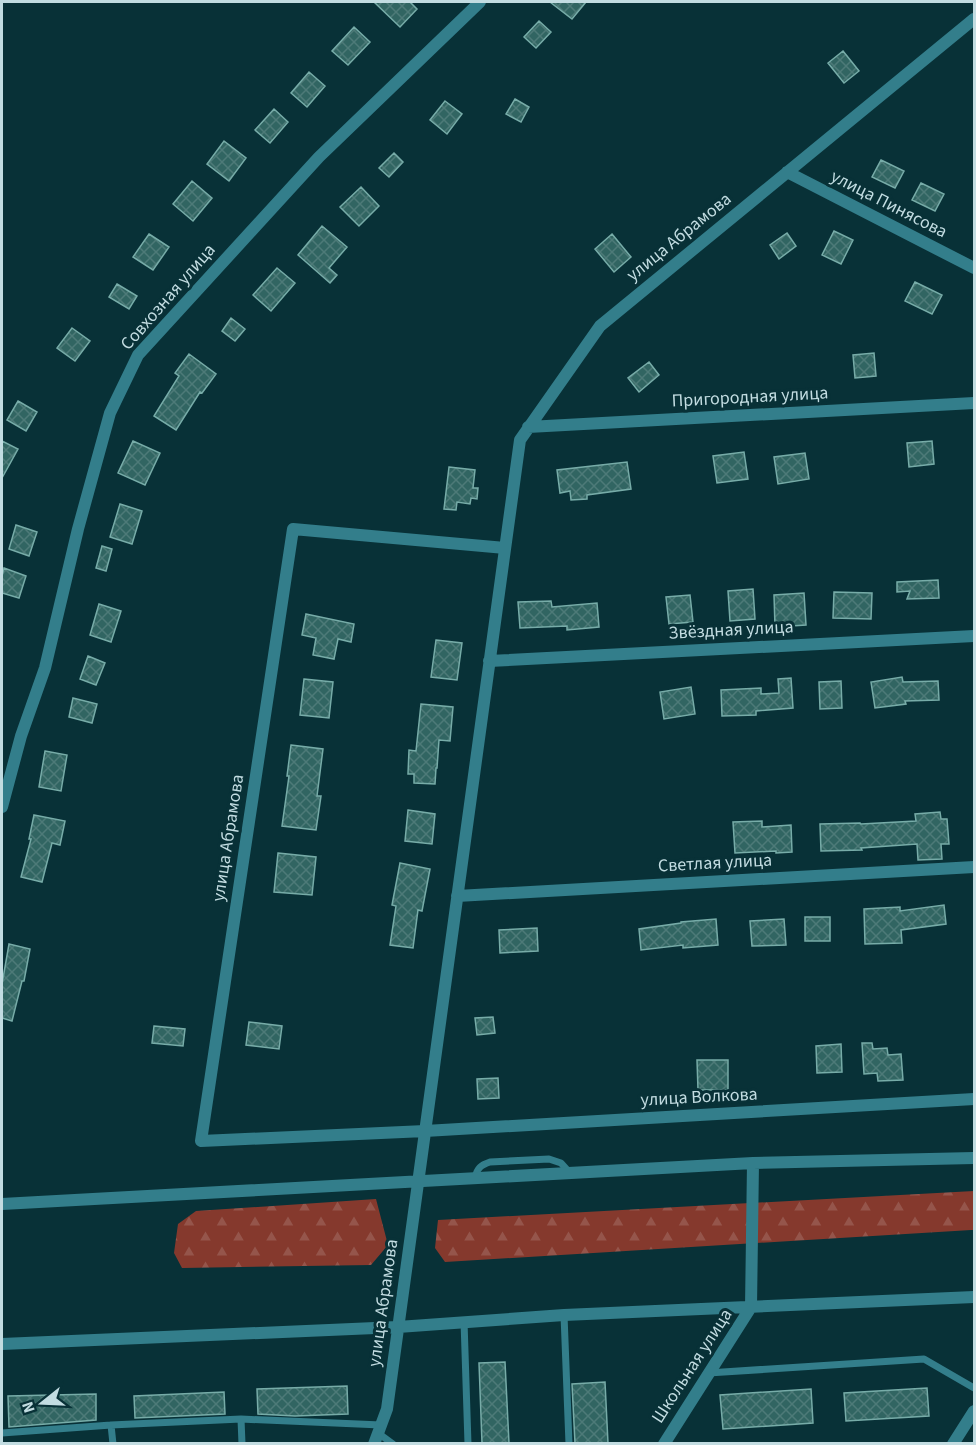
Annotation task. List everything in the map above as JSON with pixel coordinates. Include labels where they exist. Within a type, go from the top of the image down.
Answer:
[{"type":"street","name":"Совхозная улица","points":[[2,807],[21,736],[45,668],[78,529],[110,413],[138,355],[319,157],[480,2]]},
{"type":"street","name":"улица Абрамова","points":[[378,1434],[387,1409],[520,440],[600,326],[975,19]]},
{"type":"street","name":"улица Пинясова","points":[[787,172],[975,268]]},
{"type":"street","name":"Пригородная улица","points":[[528,427],[975,403]]},
{"type":"street","name":"улица Абрамова","points":[[425,1131],[201,1141],[293,529],[505,548]]},
{"type":"street","name":"Звёздная улица","points":[[489,661],[975,636]]},
{"type":"street","name":"Светлая улица","points":[[457,896],[975,867]]},
{"type":"street","name":"улица Волкова","points":[[425,1131],[975,1099]]},
{"type":"street","points":[[2,1204],[753,1163],[975,1158]]},
{"type":"street","points":[[751,1307],[753,1163]]},
{"type":"street","points":[[2,1344],[398,1327],[564,1315],[975,1297]]},
{"type":"street","name":"Школьная улица","points":[[664,1443],[751,1307]]},
{"type":"street","points":[[953,1443],[975,1411]]},
{"type":"lane","points":[[564,1315],[569,1443]]},
{"type":"lane","points":[[464,1321],[468,1443]]},
{"type":"lane","points":[[708,1373],[924,1359],[975,1388]]},
{"type":"lane","points":[[241,1419],[242,1443]]},
{"type":"lane","points":[[2,1433],[241,1419],[378,1434],[393,1443]]},
{"type":"lane","points":[[111,1425],[113,1443]]},
{"type":"green space","points":[[974,1191],[974,1230],[445,1262],[435,1248],[438,1220]]},
{"type":"green space","points":[[376,1199],[388,1245],[371,1265],[182,1268],[174,1253],[178,1224],[196,1211]]},
{"type":"building","points":[[374,2],[410,2],[417,9],[400,27]]},
{"type":"building","points":[[550,2],[586,2],[572,19]]},
{"type":"building","points":[[539,21],[551,32],[536,48],[524,37]]},
{"type":"building","points":[[354,27],[370,42],[348,65],[332,51]]},
{"type":"building","points":[[843,51],[859,71],[844,83],[828,63]]},
{"type":"building","points":[[309,72],[325,86],[307,107],[291,93]]},
{"type":"building","points":[[515,99],[529,107],[521,122],[506,114]]},
{"type":"building","points":[[445,101],[462,114],[447,134],[430,120]]},
{"type":"building","points":[[274,109],[288,122],[270,143],[255,130]]},
{"type":"building","points":[[224,141],[246,158],[229,181],[207,164]]},
{"type":"building","points":[[394,153],[403,162],[389,177],[379,168]]},
{"type":"building","points":[[881,160],[904,171],[895,188],[872,177]]},
{"type":"building","points":[[192,181],[212,198],[193,221],[173,204]]},
{"type":"building","points":[[921,183],[944,194],[935,211],[912,200]]},
{"type":"building","points":[[361,187],[379,206],[359,226],[340,207]]},
{"type":"building","points":[[322,226],[347,247],[329,268],[337,275],[330,283],[298,255]]},
{"type":"building","points":[[834,231],[853,240],[841,264],[822,255]]},
{"type":"building","points":[[787,233],[796,246],[779,259],[770,245]]},
{"type":"building","points":[[149,234],[169,247],[153,270],[133,257]]},
{"type":"building","points":[[612,234],[631,257],[614,272],[595,249]]},
{"type":"building","points":[[277,268],[295,283],[271,311],[253,295]]},
{"type":"building","points":[[915,282],[942,295],[932,314],[905,301]]},
{"type":"building","points":[[117,284],[137,296],[129,309],[109,297]]},
{"type":"building","points":[[231,318],[245,329],[235,341],[222,331]]},
{"type":"building","points":[[72,328],[90,341],[75,361],[57,348]]},
{"type":"building","points":[[874,353],[876,376],[855,378],[853,355]]},
{"type":"building","points":[[189,354],[216,374],[202,393],[200,392],[176,430],[154,416],[179,376],[175,373]]},
{"type":"building","points":[[649,362],[659,375],[639,392],[628,378]]},
{"type":"building","points":[[18,401],[37,412],[26,431],[7,420]]},
{"type":"building","points":[[2,441],[18,449],[2,478]]},
{"type":"building","points":[[133,441],[160,453],[145,485],[118,473]]},
{"type":"building","points":[[932,441],[934,464],[909,467],[907,443]]},
{"type":"building","points":[[744,452],[748,479],[717,483],[713,456]]},
{"type":"building","points":[[805,453],[809,479],[778,484],[774,457]]},
{"type":"building","points":[[627,462],[631,489],[587,495],[587,499],[571,500],[570,491],[560,493],[557,470]]},
{"type":"building","points":[[449,467],[475,470],[473,488],[478,488],[477,499],[471,498],[470,504],[457,502],[456,510],[444,509]]},
{"type":"building","points":[[120,504],[142,511],[132,544],[110,537]]},
{"type":"building","points":[[16,525],[37,532],[29,556],[9,549]]},
{"type":"building","points":[[102,546],[112,549],[106,571],[96,568]]},
{"type":"building","points":[[4,568],[26,576],[19,598],[2,593]]},
{"type":"building","points":[[938,580],[939,598],[907,599],[910,591],[897,592],[897,582]]},
{"type":"building","points":[[753,589],[755,619],[730,621],[728,591]]},
{"type":"building","points":[[834,592],[872,593],[871,619],[833,618]]},
{"type":"building","points":[[804,593],[806,625],[775,627],[774,595]]},
{"type":"building","points":[[690,595],[693,622],[669,624],[666,597]]},
{"type":"building","points":[[551,601],[552,607],[597,603],[599,627],[567,630],[567,626],[520,628],[518,602]]},
{"type":"building","points":[[99,604],[121,611],[111,642],[90,635]]},
{"type":"building","points":[[306,614],[354,624],[351,642],[338,639],[334,659],[313,655],[316,638],[302,635]]},
{"type":"building","points":[[436,640],[462,643],[457,680],[431,677]]},
{"type":"building","points":[[88,656],[105,663],[96,685],[80,679]]},
{"type":"building","points":[[902,677],[903,682],[938,681],[939,700],[905,701],[906,704],[875,708],[871,682]]},
{"type":"building","points":[[791,678],[793,708],[756,711],[756,715],[722,716],[721,690],[761,688],[761,694],[779,693],[778,679]]},
{"type":"building","points":[[304,679],[333,682],[329,718],[300,715]]},
{"type":"building","points":[[841,681],[842,708],[820,709],[819,682]]},
{"type":"building","points":[[691,687],[695,714],[664,719],[660,692]]},
{"type":"building","points":[[73,698],[97,704],[92,723],[69,717]]},
{"type":"building","points":[[421,704],[453,707],[450,741],[439,740],[435,784],[414,783],[414,774],[408,774],[409,750],[416,751]]},
{"type":"building","points":[[291,745],[323,749],[317,796],[321,796],[316,830],[282,826]]},
{"type":"building","points":[[45,751],[67,755],[61,791],[39,787]]},
{"type":"building","points":[[408,810],[435,814],[432,844],[405,841]]},
{"type":"building","points":[[940,812],[941,819],[947,819],[949,844],[941,844],[942,859],[918,860],[917,844],[861,848],[862,850],[821,851],[820,824],[916,821],[915,814]]},
{"type":"building","points":[[34,815],[65,821],[60,845],[52,843],[42,882],[21,877],[31,839],[29,839]]},
{"type":"building","points":[[762,821],[762,827],[791,825],[792,852],[735,853],[733,822]]},
{"type":"building","points":[[278,853],[316,857],[312,895],[274,892]]},
{"type":"building","points":[[400,863],[430,869],[422,911],[418,910],[413,948],[390,945],[396,906],[392,905]]},
{"type":"building","points":[[944,905],[946,924],[901,930],[902,943],[865,944],[864,909],[900,907],[900,911]]},
{"type":"building","points":[[805,917],[830,917],[830,941],[805,941]]},
{"type":"building","points":[[716,919],[718,945],[683,948],[683,945],[641,950],[639,929]]},
{"type":"building","points":[[784,919],[786,945],[752,946],[750,921]]},
{"type":"building","points":[[537,928],[538,951],[500,953],[499,930]]},
{"type":"building","points":[[9,944],[30,949],[24,981],[22,981],[12,1021],[2,1018],[2,984]]},
{"type":"building","points":[[493,1017],[495,1033],[477,1035],[475,1018]]},
{"type":"building","points":[[249,1022],[282,1026],[279,1049],[246,1045]]},
{"type":"building","points":[[154,1026],[185,1029],[183,1046],[152,1043]]},
{"type":"building","points":[[862,1043],[872,1043],[873,1049],[887,1048],[888,1055],[901,1054],[903,1080],[878,1081],[877,1073],[864,1074]]},
{"type":"building","points":[[841,1044],[842,1072],[817,1073],[816,1046]]},
{"type":"building","points":[[697,1060],[728,1060],[728,1090],[698,1090]]},
{"type":"building","points":[[498,1078],[499,1098],[478,1099],[477,1079]]},
{"type":"building","points":[[505,1362],[509,1443],[482,1443],[479,1363]]},
{"type":"building","points":[[605,1382],[608,1443],[575,1443],[572,1384]]},
{"type":"building","points":[[347,1386],[348,1414],[295,1416],[258,1414],[257,1389]]},
{"type":"building","points":[[927,1388],[929,1416],[846,1421],[844,1393]]},
{"type":"building","points":[[811,1389],[813,1423],[723,1429],[720,1395]]},
{"type":"building","points":[[224,1392],[225,1414],[135,1418],[134,1396]]},
{"type":"building","points":[[96,1394],[96,1420],[9,1427],[8,1396]]}]
